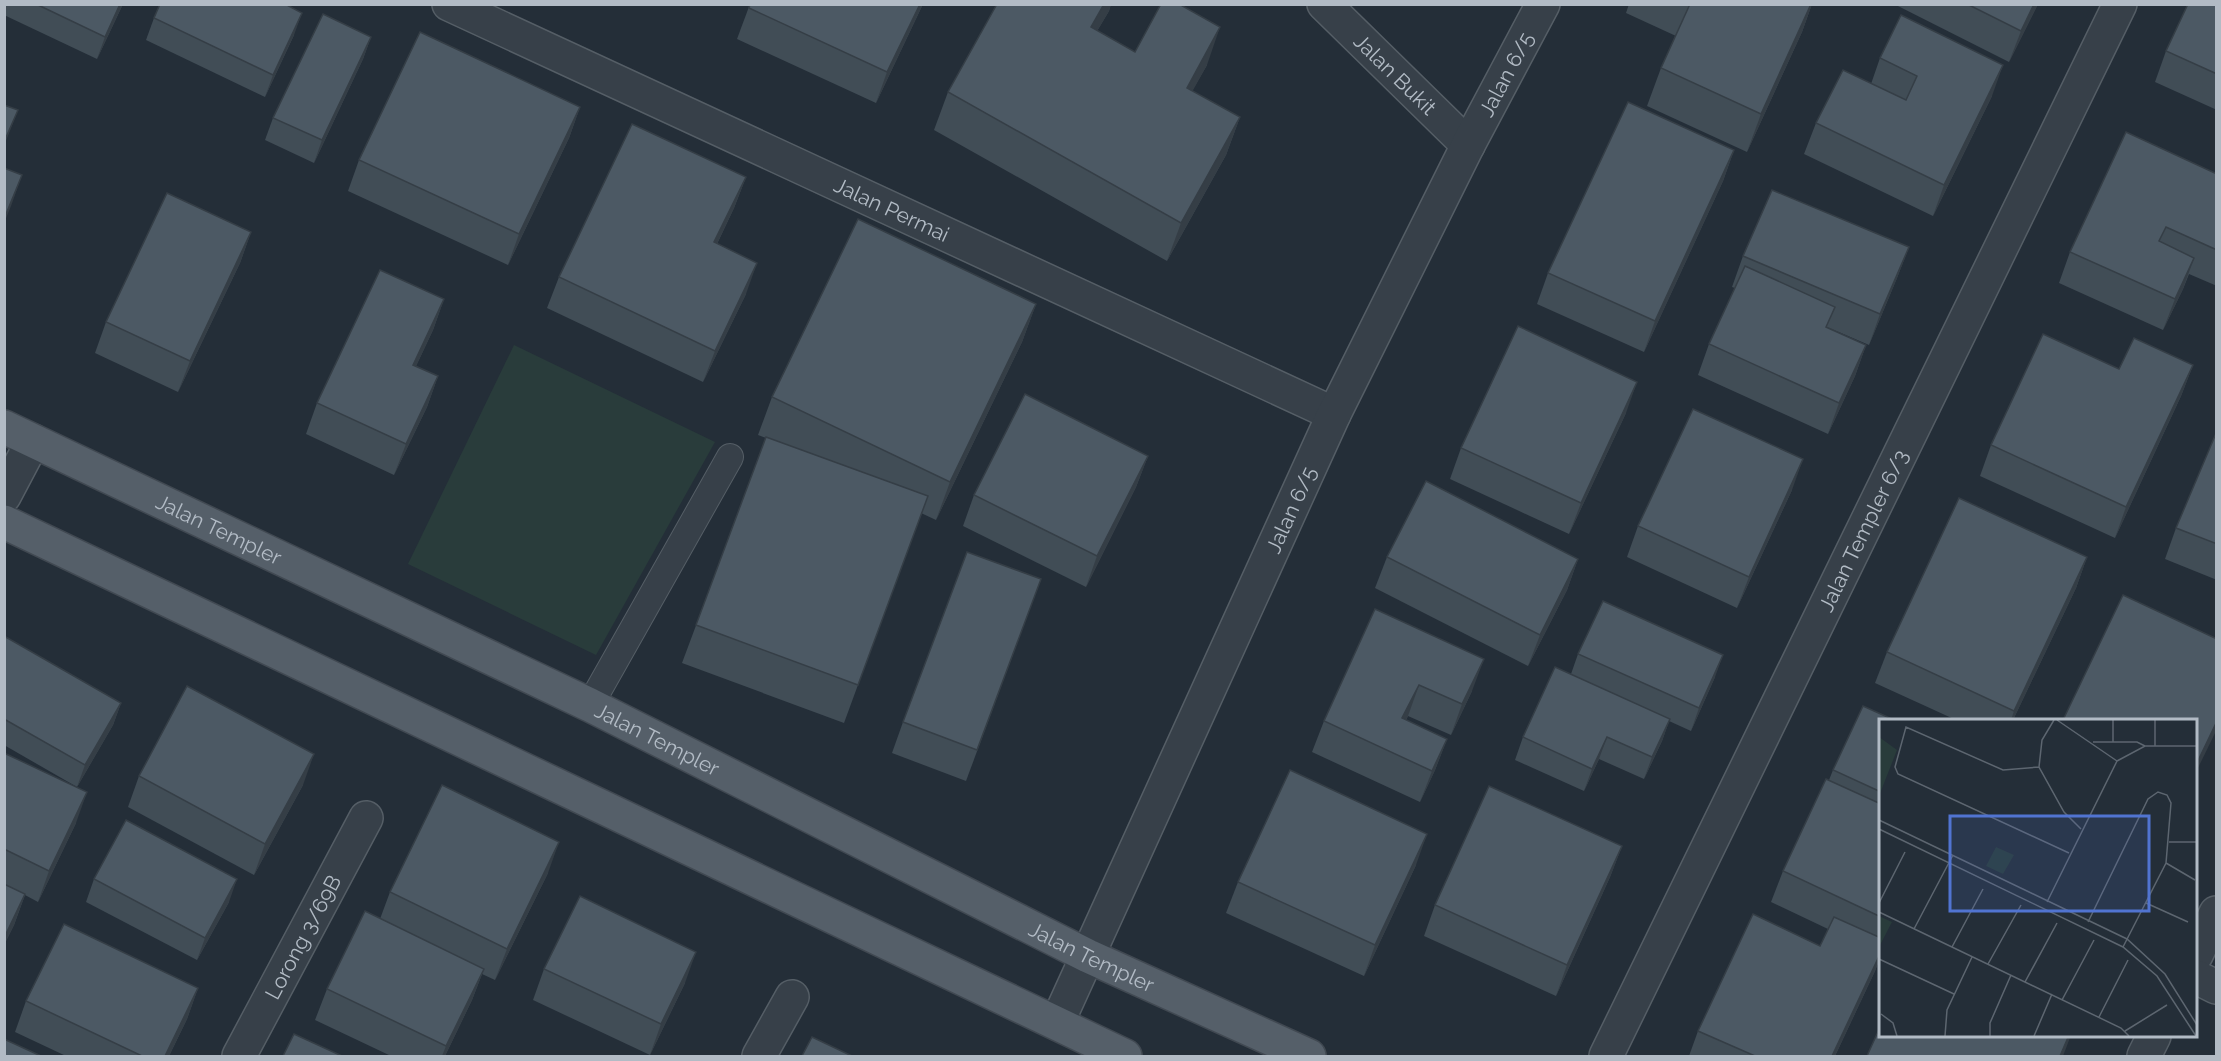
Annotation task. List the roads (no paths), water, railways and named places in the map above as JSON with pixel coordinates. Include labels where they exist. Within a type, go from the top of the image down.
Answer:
[{"type":"main road","name":"Jalan Templer","points":[[19,434],[590,705],[1088,956],[1309,1056]]},
{"type":"main road","points":[[4,522],[1125,1056]]},
{"type":"street","name":"Jalan Permai","points":[[449,4],[1334,414]]},
{"type":"street","name":"Jalan Bukit","points":[[1324,4],[1468,144]]},
{"type":"street","name":"Jalan 6/5","points":[[1057,1023],[1334,414],[1468,144],[1543,4]]},
{"type":"street","name":"Jalan Templer 6/3","points":[[1606,1056],[2120,4]]},
{"type":"street","points":[[4,496],[19,434]]},
{"type":"street","name":"Lorong 3/69B","points":[[239,1056],[366,818]]},
{"type":"street","points":[[2197,953],[2217,914]]},
{"type":"street","points":[[2197,977],[2217,987]]},
{"type":"street","points":[[759,1056],[792,997]]},
{"type":"street","points":[[2144,1056],[2153,1037]]},
{"type":"lane","points":[[590,705],[730,457]]}]
